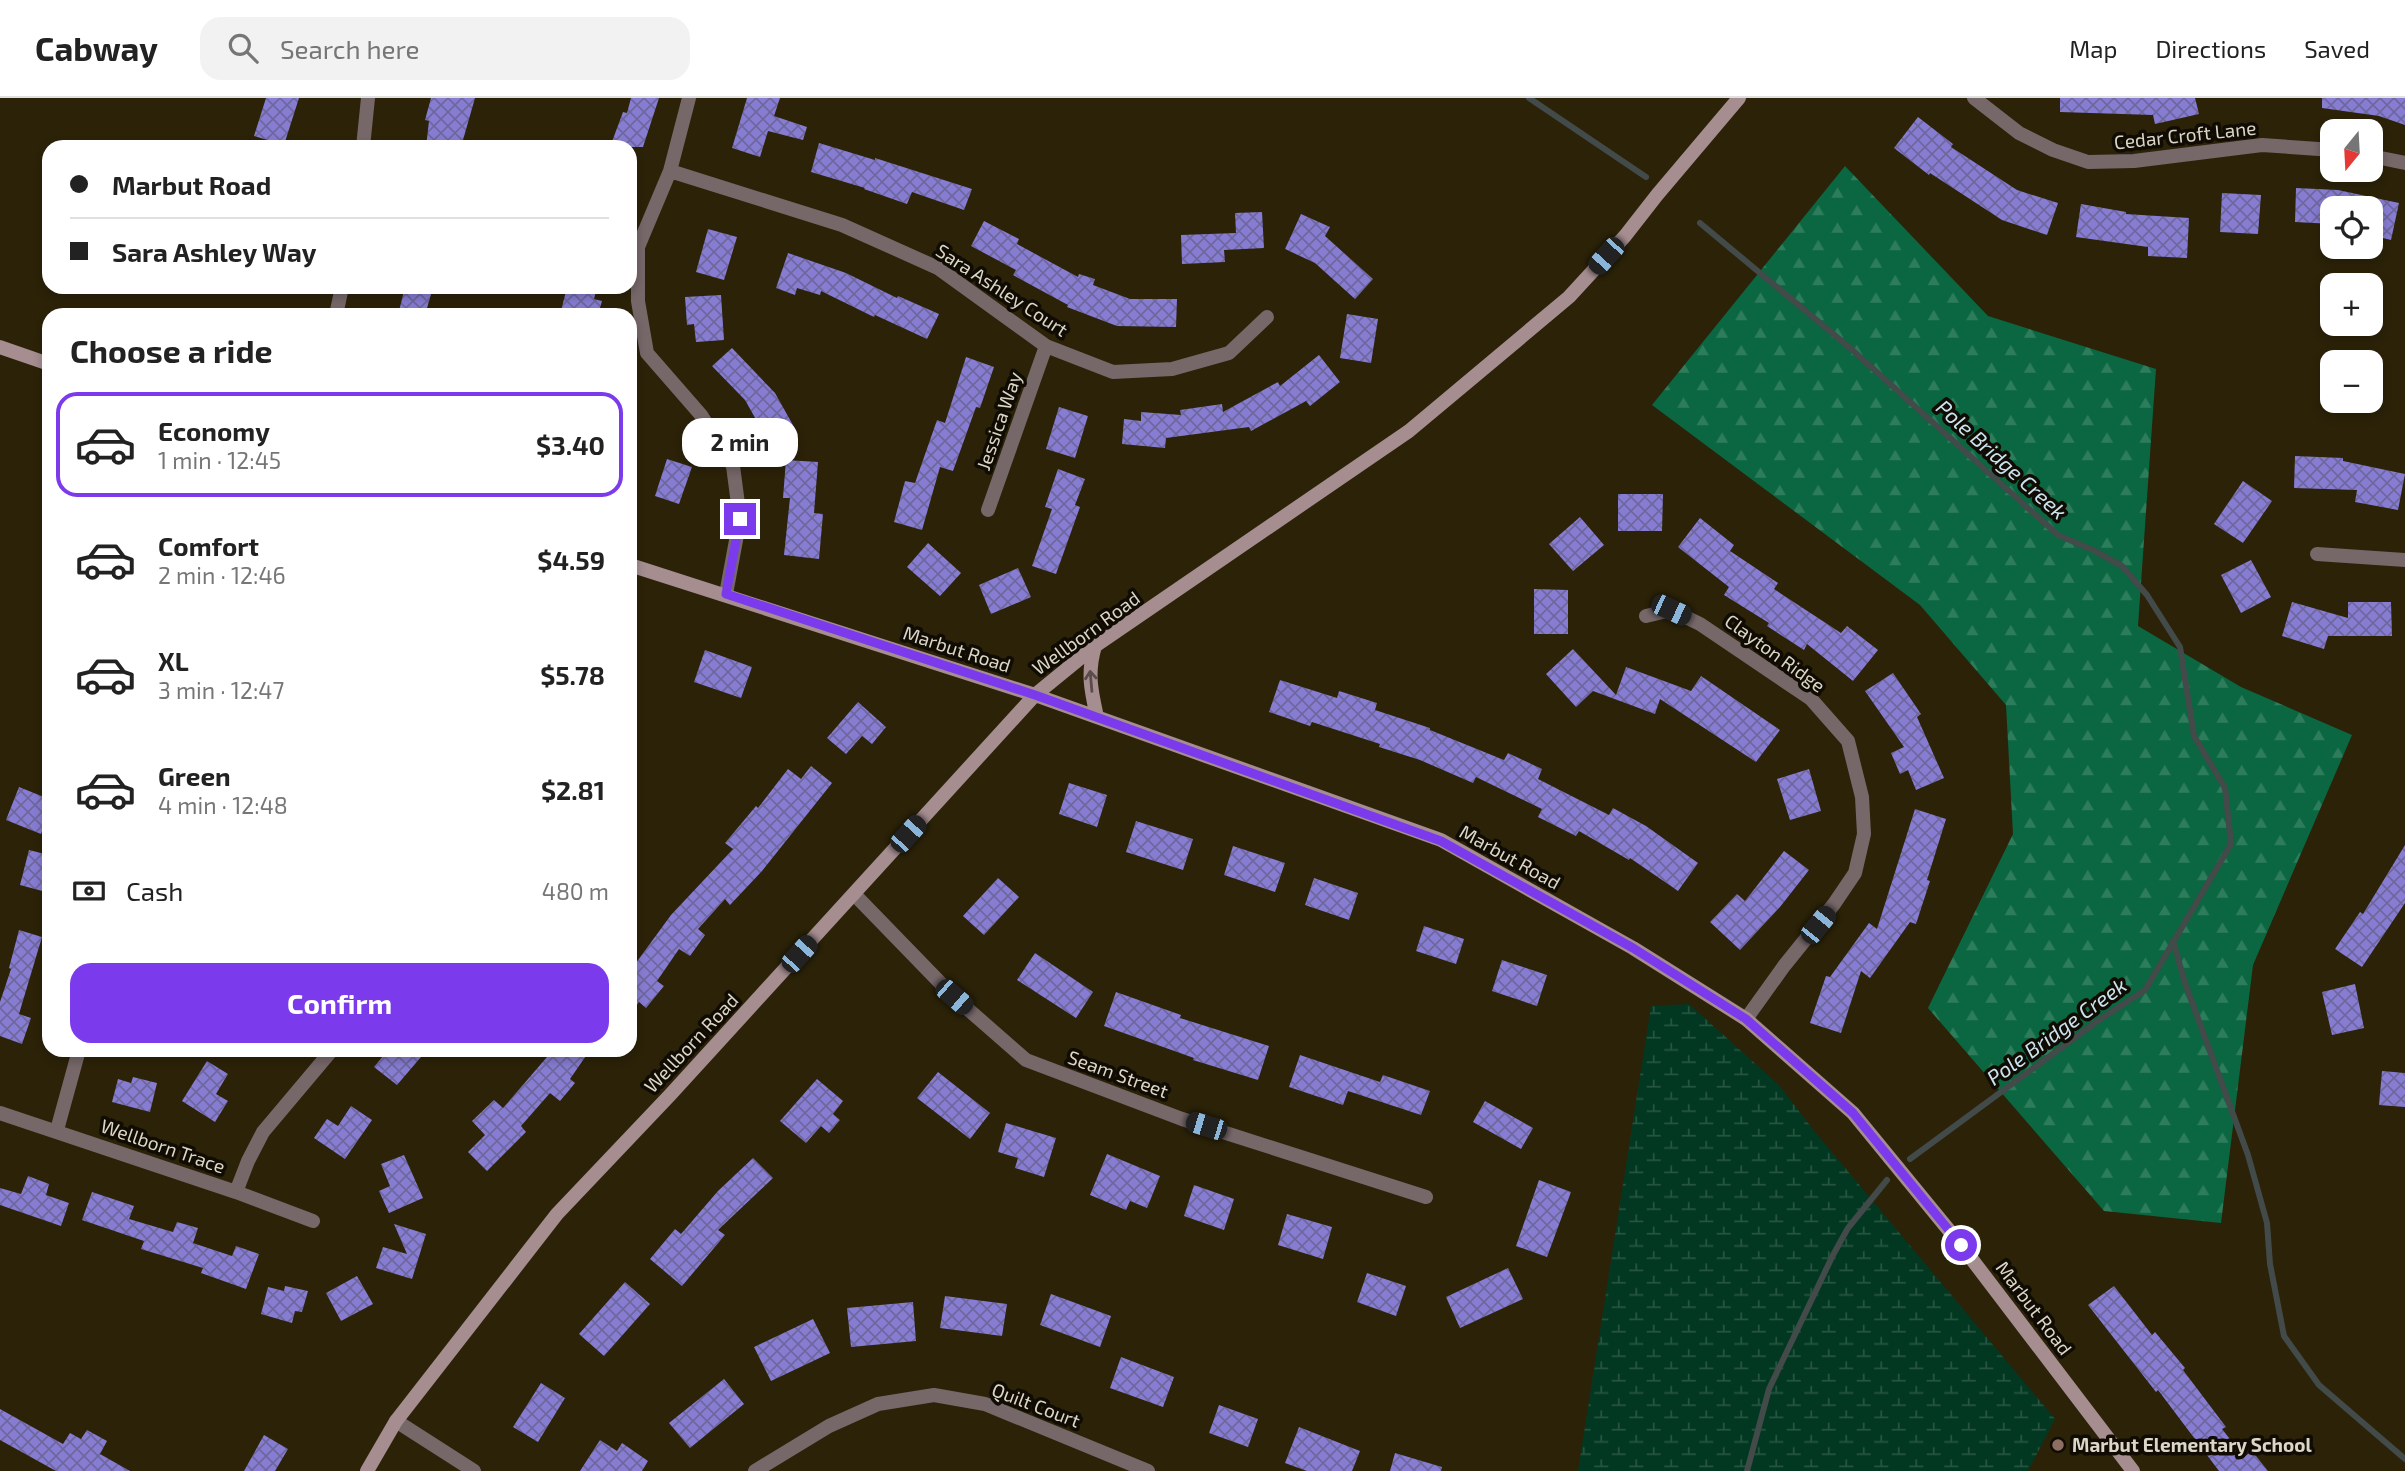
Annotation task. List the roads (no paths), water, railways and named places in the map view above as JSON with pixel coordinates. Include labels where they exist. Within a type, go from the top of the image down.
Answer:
[{"type":"street","points":[[364,140],[368,98]]},
{"type":"street","points":[[689,98],[670,171],[638,247],[638,301],[647,354],[701,415],[733,466],[740,519],[726,594]]},
{"type":"street","name":"Wellborn Road","points":[[367,1471],[396,1421],[557,1214],[1035,695],[1095,646],[1409,431],[1569,297],[1625,236],[1739,98]]},
{"type":"street","name":"Cedar Croft Lane","points":[[1974,98],[2019,133],[2053,150],[2088,162],[2134,161],[2262,145],[2320,149]]},
{"type":"street","points":[[2384,159],[2405,163]]},
{"type":"street","name":"Sara Ashley Court","points":[[670,171],[842,225],[938,268],[1046,346],[1113,372],[1172,369],[1228,353],[1267,317]]},
{"type":"street","name":"Jessica Way","points":[[988,510],[1046,346]]},
{"type":"street","points":[[0,347],[42,362]]},
{"type":"street","points":[[2317,554],[2405,560]]},
{"type":"street","name":"Marbut Road","points":[[637,567],[1035,695],[1441,841],[1633,948],[1746,1019],[1853,1113],[1961,1245],[2133,1471]]},
{"type":"street","name":"Clayton Ridge","points":[[1646,616],[1671,610],[1700,624],[1811,699],[1848,741],[1851,752],[1862,797],[1864,834],[1855,873],[1746,1019]]},
{"type":"street","points":[[1095,646],[1089,680],[1097,717]]},
{"type":"street","name":"Seam Street","points":[[854,894],[954,997],[1026,1060],[1182,1119],[1426,1196]]},
{"type":"street","points":[[57,1130],[77,1057]]},
{"type":"street","points":[[236,1192],[263,1132],[326,1057]]},
{"type":"street","name":"Wellborn Trace","points":[[0,1113],[57,1130],[313,1221]]},
{"type":"street","name":"Quilt Court","points":[[754,1471],[829,1426],[878,1404],[934,1395],[985,1404],[1148,1471]]},
{"type":"street","points":[[396,1421],[474,1471]]},
{"type":"waterway","name":"Pole Bridge Creek","points":[[1529,98],[1646,177]]},
{"type":"waterway","name":"Pole Bridge Creek","points":[[1700,223],[1850,348],[2058,535],[2122,566],[2147,595],[2180,647],[2194,736],[2225,788],[2231,844],[2145,990],[2099,1020],[1910,1159]]},
{"type":"waterway","points":[[2173,941],[2185,983],[2248,1155],[2267,1223],[2270,1264],[2284,1336],[2319,1385],[2405,1459]]},
{"type":"waterway","name":"Pole Bridge Creek","points":[[1747,1471],[1769,1389],[1833,1255],[1848,1228],[1887,1180]]},
{"type":"place","name":"Marbut Elementary School","points":[[2058,1445]]}]
